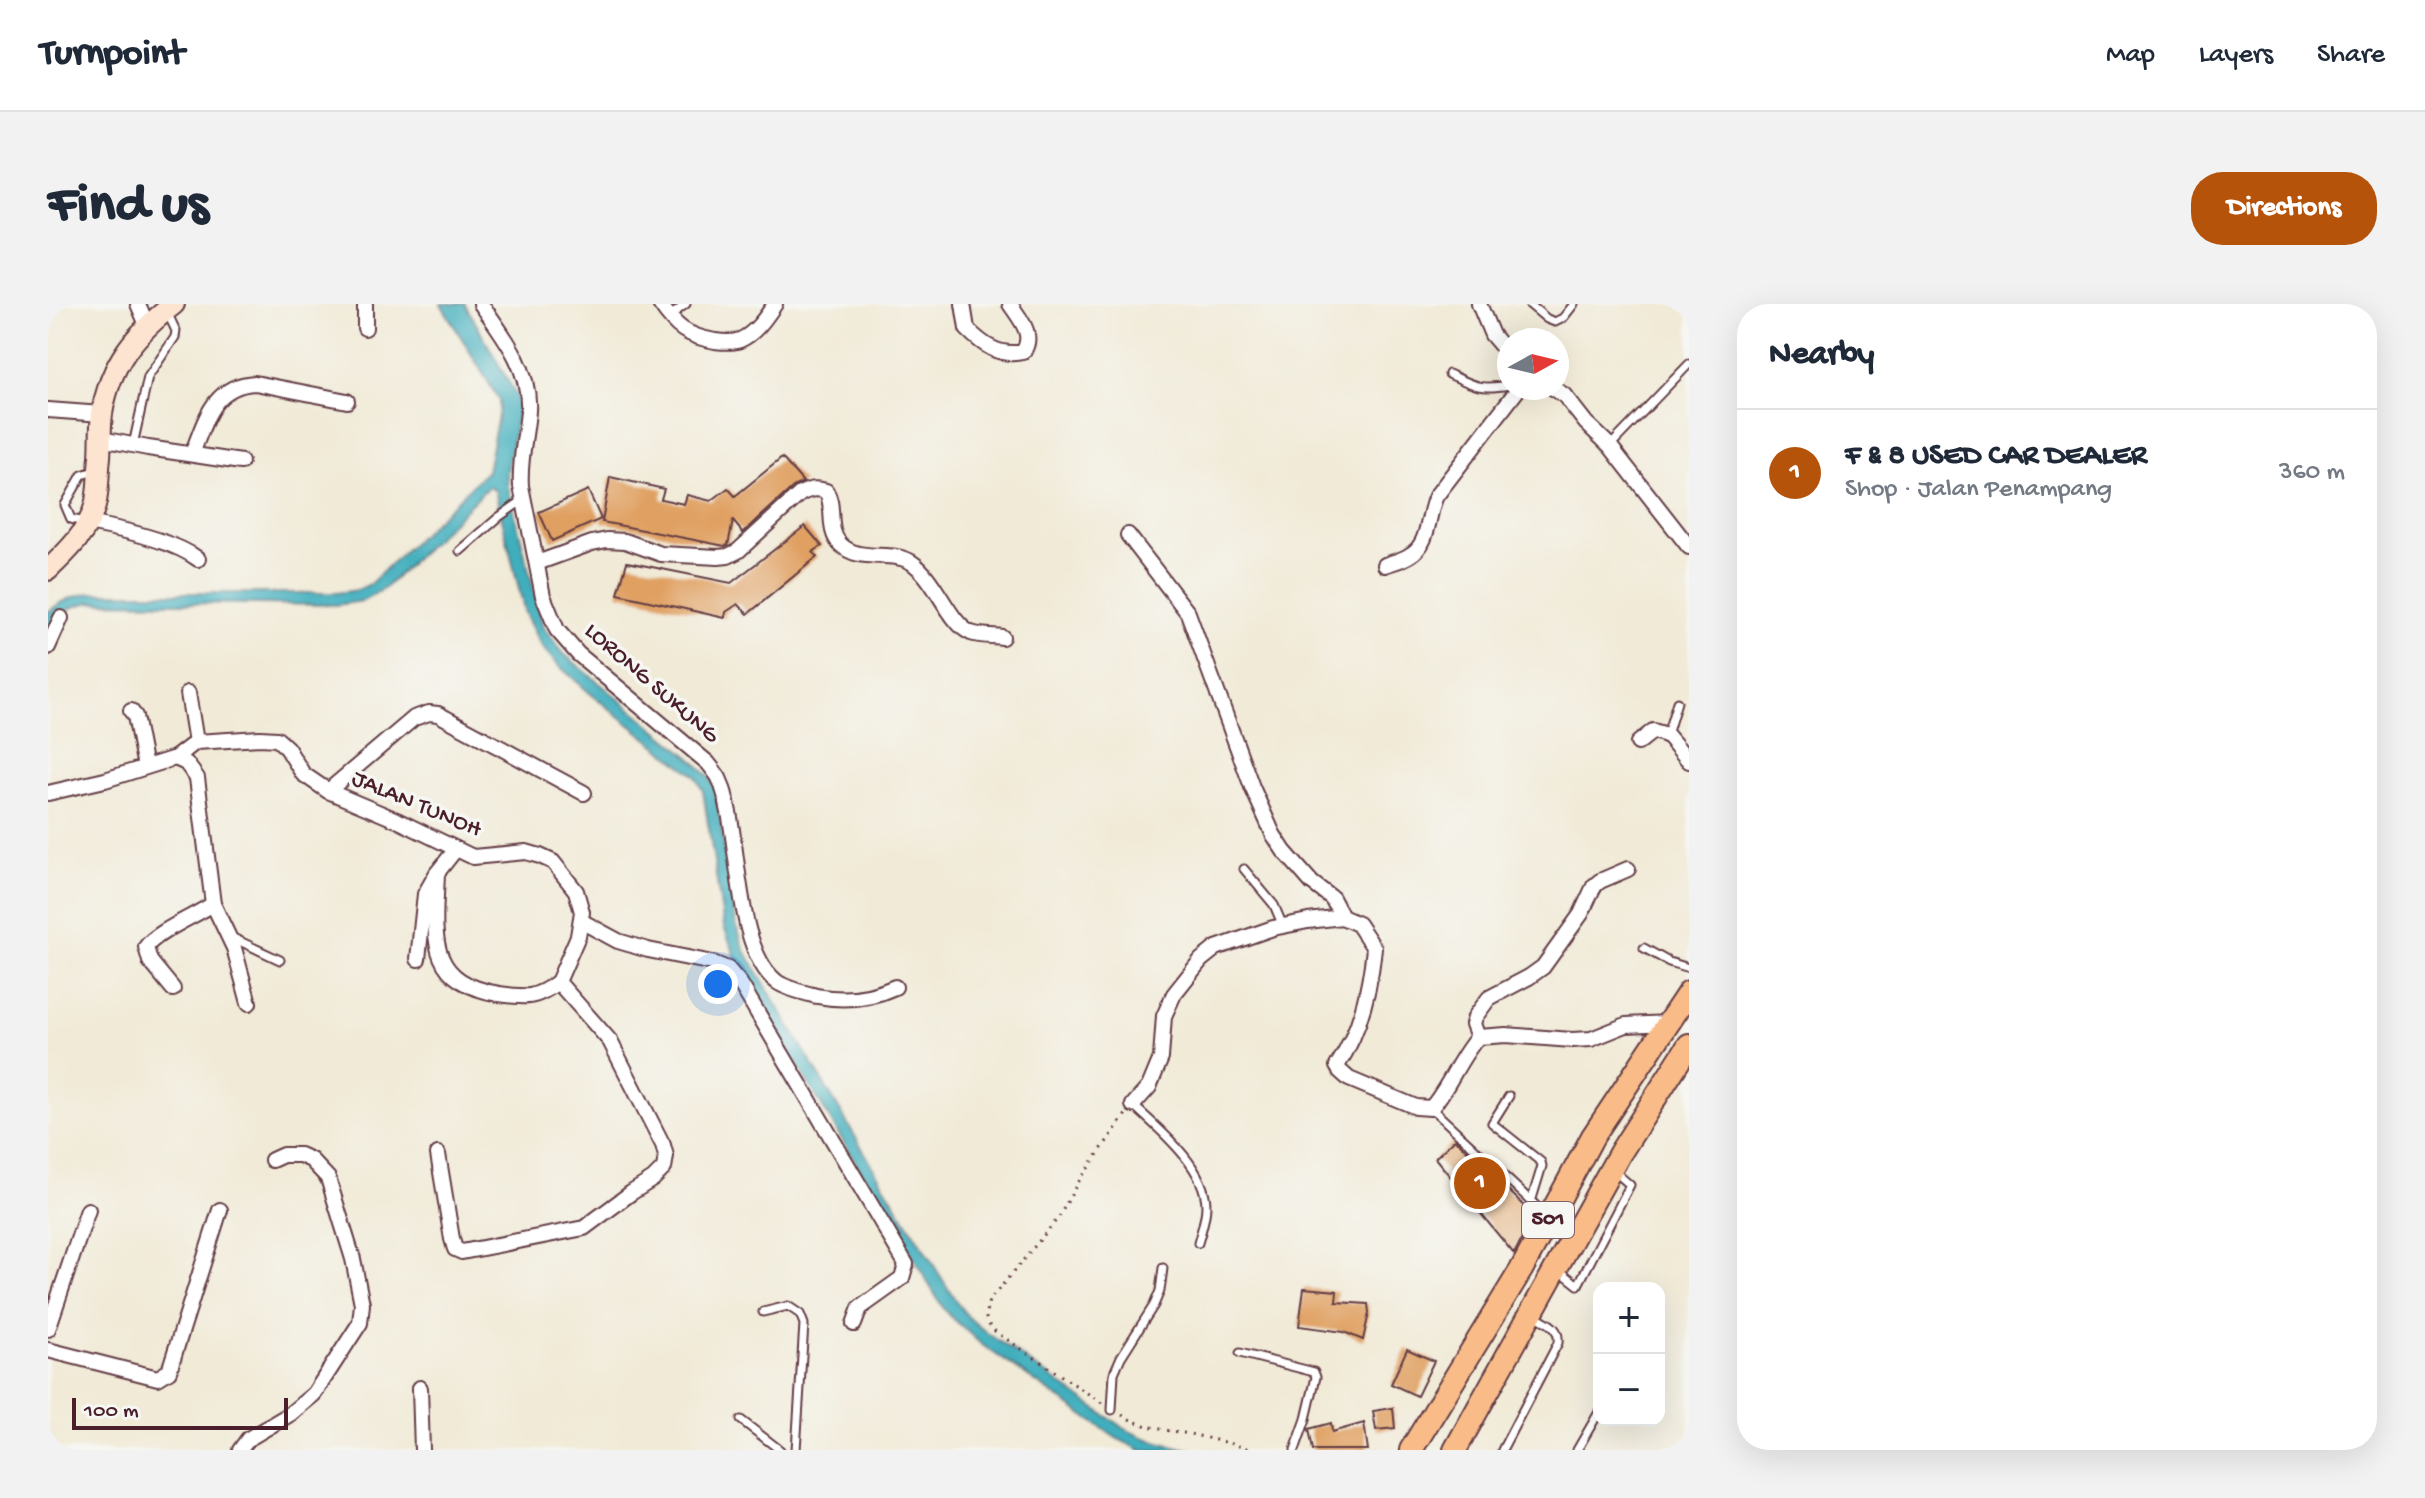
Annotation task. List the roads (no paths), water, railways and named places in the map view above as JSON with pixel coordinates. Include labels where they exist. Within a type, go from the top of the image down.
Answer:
[{"type":"main road","points":[[48,570],[72,546],[88,523],[95,505],[102,414],[120,358],[147,325],[170,307]]},
{"type":"main road","name":"501","points":[[1411,1450],[1521,1270],[1593,1136],[1689,992]]},
{"type":"main road","name":"501","points":[[1456,1450],[1612,1168],[1689,1045]]},
{"type":"street","points":[[138,304],[147,325]]},
{"type":"street","points":[[365,304],[365,328]]},
{"type":"street","name":"LORONG SUKUNG","points":[[481,304],[523,371],[528,408],[519,503],[537,563],[543,596],[557,630],[578,654],[708,763],[719,778],[749,929],[769,975],[780,984],[828,998],[871,996],[895,987]]},
{"type":"street","points":[[660,304],[686,333],[725,342],[741,340],[759,326],[775,304]]},
{"type":"street","points":[[963,304],[967,329],[995,351],[1011,354],[1023,352],[1027,347],[1028,332],[1010,304]]},
{"type":"street","points":[[1479,304],[1497,341]]},
{"type":"street","points":[[192,454],[207,416],[220,396],[241,384],[255,383],[347,401]]},
{"type":"street","points":[[1385,565],[1412,555],[1423,543],[1436,496],[1510,400]]},
{"type":"street","points":[[1568,400],[1687,539]]},
{"type":"street","points":[[48,410],[102,414]]},
{"type":"street","points":[[101,439],[241,462]]},
{"type":"street","points":[[537,563],[607,540],[625,541],[661,554],[728,556],[738,551],[800,494],[818,489],[826,491],[830,497],[831,527],[841,545],[865,556],[901,557],[909,561],[923,571],[960,626],[970,633],[1002,637]]},
{"type":"street","points":[[88,523],[173,546],[188,551],[198,559]]},
{"type":"street","points":[[1128,535],[1188,613],[1252,787],[1273,834],[1312,883],[1332,898],[1342,917]]},
{"type":"street","points":[[48,647],[61,618]]},
{"type":"street","points":[[48,793],[105,780],[175,758],[196,742],[188,693]]},
{"type":"street","points":[[131,711],[135,716],[145,767]]},
{"type":"street","name":"JALAN TUNOH","points":[[328,791],[414,718],[429,713],[438,714],[584,793]]},
{"type":"street","points":[[1638,743],[1653,731],[1667,735],[1689,761]]},
{"type":"street","name":"JALAN TUNOH","points":[[196,742],[277,739],[287,748],[303,774],[328,791],[473,857],[526,852],[553,862],[576,891],[582,912],[581,921]]},
{"type":"street","points":[[175,758],[186,763],[197,778],[213,904],[229,936],[249,1003]]},
{"type":"street","points":[[418,959],[425,894],[456,849]]},
{"type":"street","points":[[1478,1037],[1473,1024],[1489,998],[1543,967],[1581,914],[1594,886],[1628,869]]},
{"type":"street","points":[[437,873],[435,933],[442,963],[459,981],[486,992],[527,998],[543,993],[558,982],[570,959],[581,921],[618,941],[728,969],[740,983],[906,1264],[902,1278],[860,1308],[854,1324]]},
{"type":"street","points":[[173,989],[150,961],[146,947],[158,934],[187,921],[213,904]]},
{"type":"street","points":[[1133,1105],[1149,1087],[1161,1058],[1164,1016],[1174,994],[1201,960],[1216,948],[1283,926],[1342,917],[1358,924],[1374,948],[1370,985],[1347,1051],[1337,1066],[1349,1079],[1416,1107],[1431,1108],[1441,1097],[1459,1062],[1478,1037],[1506,1035],[1591,1039],[1626,1025],[1669,1023]]},
{"type":"street","points":[[438,1154],[455,1249],[462,1252],[584,1228],[664,1168],[666,1156],[656,1127],[610,1041],[558,982]]},
{"type":"street","points":[[240,1450],[248,1439],[290,1414],[314,1394],[360,1323],[362,1304],[347,1234],[328,1178],[311,1160],[300,1155],[283,1155],[272,1160]]},
{"type":"street","points":[[48,1329],[88,1210]]},
{"type":"street","points":[[48,1350],[158,1378],[169,1371],[220,1210]]},
{"type":"street","points":[[420,1388],[422,1450]]},
{"type":"lane","points":[[669,317],[686,304]]},
{"type":"lane","points":[[1529,304],[1555,322],[1563,318],[1574,304]]},
{"type":"lane","points":[[133,445],[148,377],[175,337],[170,307]]},
{"type":"lane","points":[[1610,446],[1689,364]]},
{"type":"lane","points":[[1449,374],[1476,387],[1497,387]]},
{"type":"lane","points":[[460,551],[519,503]]},
{"type":"lane","points":[[1667,735],[1677,702]]},
{"type":"lane","points":[[1244,869],[1274,905],[1283,926]]},
{"type":"lane","points":[[229,936],[280,960]]},
{"type":"lane","points":[[1644,948],[1669,962],[1689,968]]},
{"type":"lane","points":[[1509,1096],[1492,1123],[1541,1162],[1531,1202]]},
{"type":"lane","points":[[1133,1105],[1192,1165],[1202,1185],[1206,1206],[1198,1243]]},
{"type":"lane","points":[[1431,1108],[1549,1217]]},
{"type":"lane","points":[[1112,1410],[1114,1373],[1154,1305],[1160,1291],[1163,1268]]},
{"type":"lane","points":[[763,1312],[788,1306],[800,1314],[804,1324],[796,1450]]},
{"type":"lane","points":[[1502,1450],[1558,1343],[1555,1327],[1531,1313]]},
{"type":"lane","points":[[1240,1353],[1314,1372],[1316,1377],[1306,1419],[1295,1450]]},
{"type":"lane","points":[[741,1420],[780,1450]]},
{"type":"lane","points":[[1577,1450],[1593,1422]]},
{"type":"water","points":[[441,304],[465,304],[517,397],[518,409],[507,472],[508,487],[543,627],[564,654],[691,758],[709,777],[715,788],[736,924],[744,949],[957,1303],[987,1333],[1122,1427],[1147,1438],[1191,1450],[1141,1450],[1116,1438],[981,1344],[945,1311],[742,973],[724,927],[703,791],[695,776],[591,694],[541,646],[525,614],[495,490],[488,487],[385,588],[363,601],[336,605],[92,602],[67,610],[48,628],[48,612],[68,600],[91,593],[336,593],[358,590],[370,584],[487,471],[499,400]]},
{"type":"place","name":"F & 8 USED CAR DEALER","points":[[1480,1183]]}]
